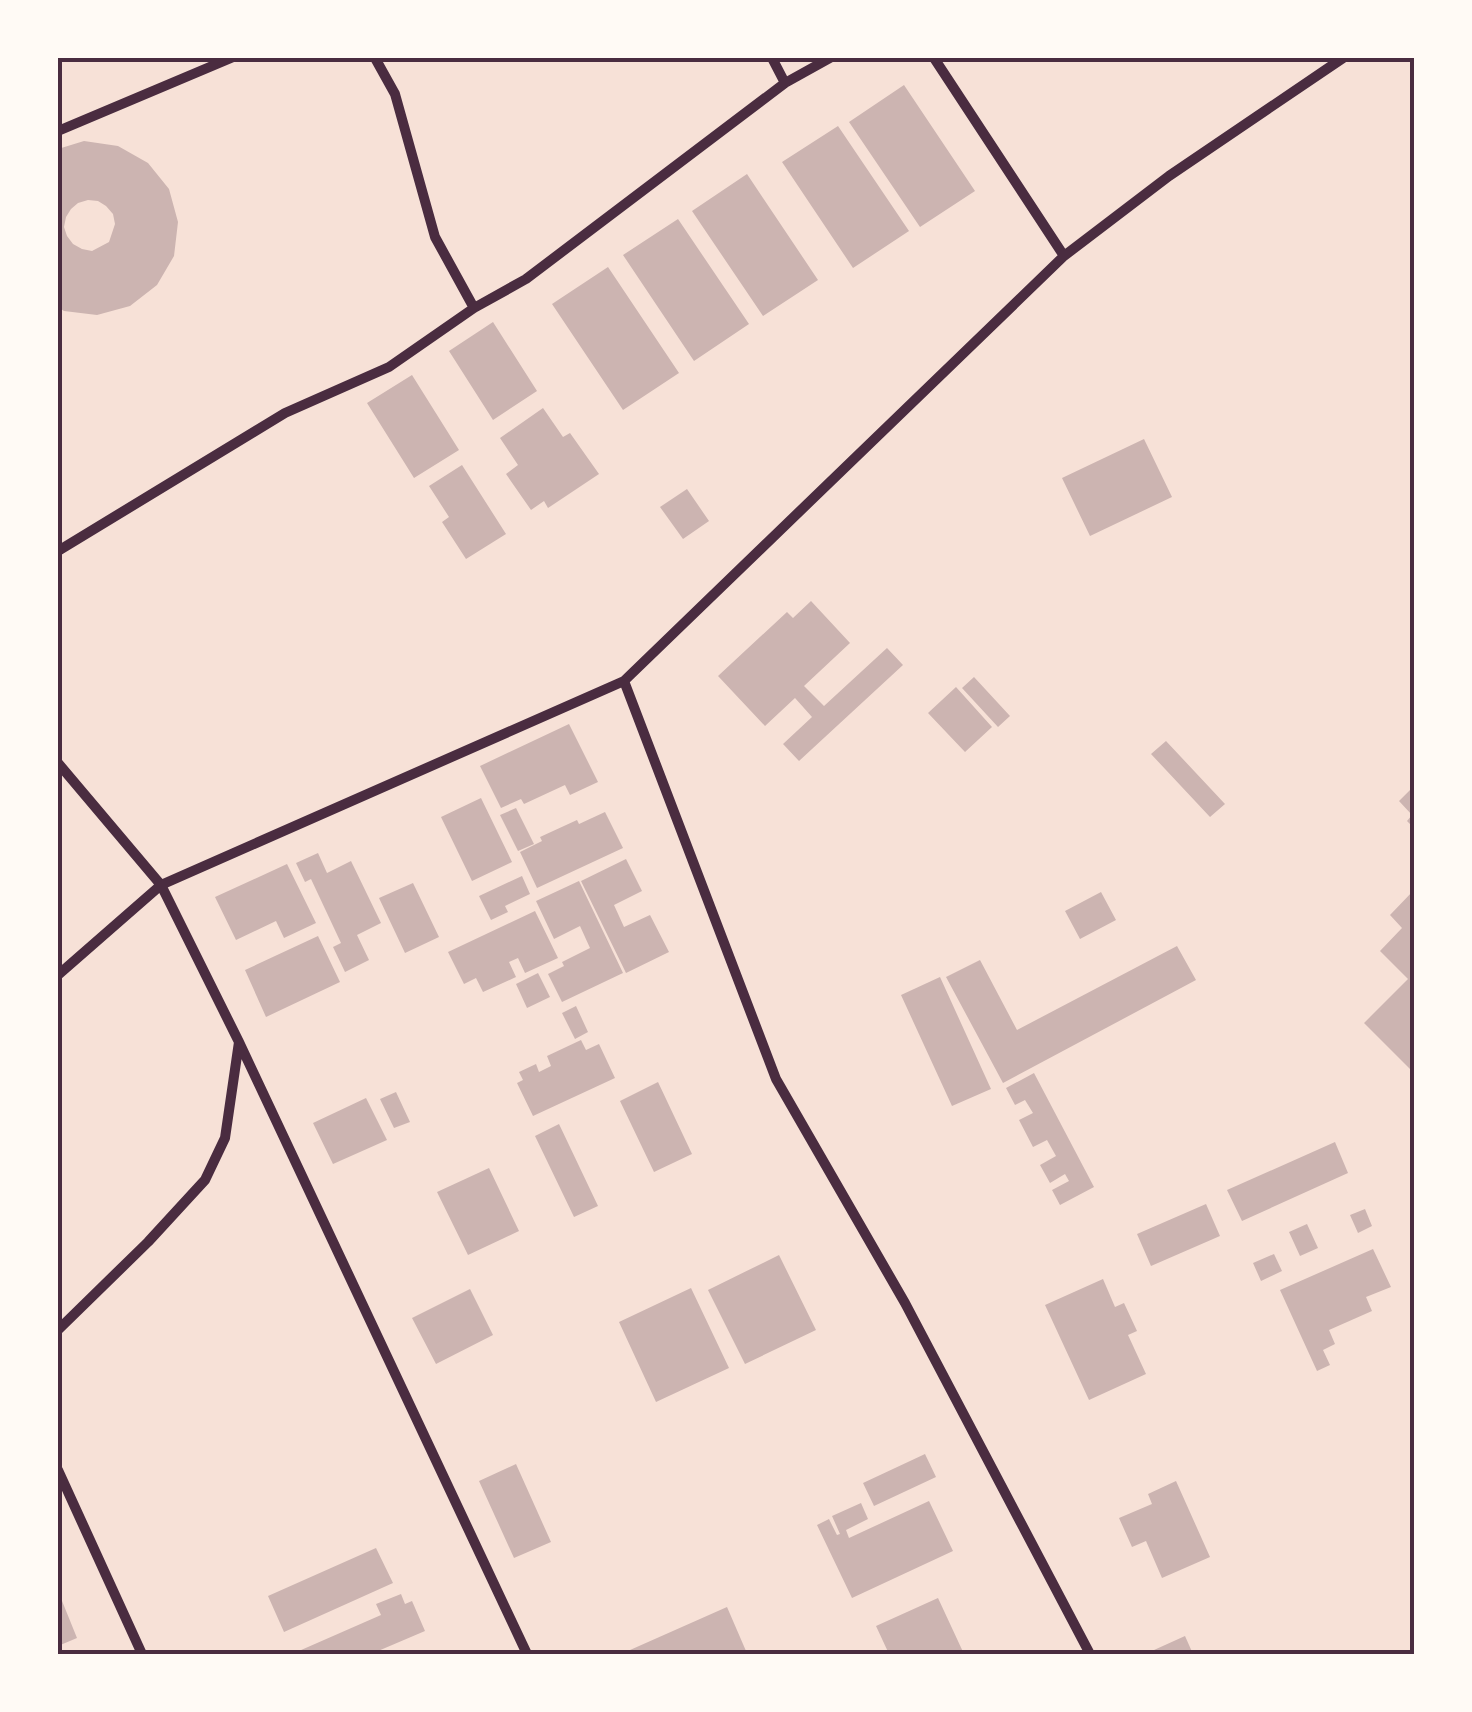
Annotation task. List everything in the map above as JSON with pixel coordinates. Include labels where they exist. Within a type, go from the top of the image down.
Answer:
[{"type":"street","points":[[58,131],[231,58]]},
{"type":"street","points":[[375,58],[395,94],[435,237],[474,308]]},
{"type":"street","points":[[772,58],[784,82]]},
{"type":"street","points":[[58,551],[285,413],[389,366],[474,308],[526,279],[784,82],[830,58]]},
{"type":"street","points":[[934,58],[1064,256]]},
{"type":"street","points":[[58,976],[161,885],[624,680],[1064,256],[1169,176],[1343,58]]},
{"type":"street","points":[[624,680],[776,1080],[905,1302],[1090,1654]]},
{"type":"street","points":[[58,763],[161,885],[527,1654]]},
{"type":"street","points":[[58,1330],[205,1180],[225,1138],[239,1042]]},
{"type":"street","points":[[58,1470],[142,1654]]},
{"type":"building","points":[[904,85],[975,191],[920,227],[849,122]]},
{"type":"building","points":[[838,126],[909,231],[853,268],[782,162]]},
{"type":"building","points":[[84,141],[118,146],[148,163],[169,189],[178,222],[174,256],[157,285],[130,306],[97,315],[58,307],[58,149]],"holes":[[[98,201],[113,214],[115,224],[109,242],[92,251],[82,249],[67,236],[66,217],[78,203]]]},
{"type":"building","points":[[747,174],[818,280],[763,316],[692,211]]},
{"type":"building","points":[[678,219],[749,324],[694,361],[623,255]]},
{"type":"building","points":[[608,267],[679,373],[623,410],[552,304]]},
{"type":"building","points":[[493,322],[537,391],[493,420],[449,351]]},
{"type":"building","points":[[412,375],[459,450],[414,478],[367,403]]},
{"type":"building","points":[[543,408],[563,437],[570,433],[599,474],[548,508],[544,501],[531,510],[506,474],[518,465],[500,438]]},
{"type":"building","points":[[1144,439],[1172,497],[1090,536],[1062,478]]},
{"type":"building","points":[[462,465],[506,534],[466,559],[442,522],[449,517],[429,486]]},
{"type":"building","points":[[687,489],[709,521],[683,539],[660,507]]},
{"type":"building","points":[[811,601],[850,643],[804,686],[824,706],[887,648],[903,665],[799,761],[783,744],[812,717],[795,698],[765,726],[718,676],[787,612],[793,618]]},
{"type":"building","points":[[974,677],[1010,716],[998,727],[962,688]]},
{"type":"building","points":[[956,687],[992,727],[965,752],[928,713]]},
{"type":"building","points":[[569,724],[598,782],[570,795],[565,785],[524,804],[521,799],[501,808],[480,766]]},
{"type":"building","points":[[1166,741],[1225,804],[1210,817],[1151,754]]},
{"type":"building","points":[[1414,786],[1414,828],[1407,821],[1412,815],[1399,801]]},
{"type":"building","points":[[481,798],[512,862],[472,881],[441,817]]},
{"type":"building","points":[[516,808],[534,844],[518,851],[500,815]]},
{"type":"building","points":[[605,812],[623,848],[537,888],[520,852],[542,841],[540,837]]},
{"type":"building","points":[[318,853],[327,873],[351,861],[381,923],[357,935],[369,960],[345,972],[333,947],[341,943],[311,879],[305,882],[296,863]]},
{"type":"building","points":[[626,859],[642,891],[614,905],[624,927],[650,915],[669,952],[626,973],[581,881]]},
{"type":"building","points":[[287,864],[316,923],[284,938],[276,921],[236,940],[215,897]]},
{"type":"building","points":[[522,876],[530,894],[505,906],[508,912],[491,920],[479,896]]},
{"type":"building","points":[[579,881],[623,973],[562,1002],[548,974],[590,948],[580,926],[554,939],[536,901]]},
{"type":"building","points":[[413,883],[439,937],[405,953],[379,898]]},
{"type":"building","points":[[1414,890],[1414,1073],[1364,1023],[1408,979],[1380,951],[1402,928],[1390,915]]},
{"type":"building","points":[[1101,892],[1116,920],[1080,939],[1065,911]]},
{"type":"building","points":[[535,911],[558,958],[525,973],[518,958],[509,962],[516,977],[483,992],[476,978],[464,984],[448,952]]},
{"type":"building","points":[[318,936],[340,982],[266,1017],[245,970]]},
{"type":"building","points":[[1177,946],[1196,980],[1003,1083],[946,977],[980,960],[1017,1030]]},
{"type":"building","points":[[538,973],[550,997],[527,1008],[516,984]]},
{"type":"building","points":[[940,977],[991,1089],[952,1106],[901,995]]},
{"type":"building","points":[[576,1006],[588,1032],[575,1039],[562,1013]]},
{"type":"building","points":[[581,1040],[586,1050],[599,1044],[615,1078],[533,1116],[517,1083],[523,1080],[519,1072],[536,1064],[539,1072],[551,1066],[547,1056]]},
{"type":"building","points":[[1034,1073],[1094,1187],[1060,1205],[1052,1190],[1069,1181],[1065,1174],[1050,1183],[1040,1165],[1056,1156],[1047,1140],[1033,1147],[1019,1120],[1033,1113],[1025,1100],[1015,1105],[1006,1088]]},
{"type":"building","points":[[658,1082],[692,1154],[654,1172],[620,1101]]},
{"type":"building","points":[[396,1092],[410,1122],[394,1128],[380,1099]]},
{"type":"building","points":[[366,1098],[387,1140],[333,1164],[313,1123]]},
{"type":"building","points":[[559,1124],[598,1206],[574,1217],[535,1136]]},
{"type":"building","points":[[1335,1142],[1348,1173],[1242,1221],[1227,1190]]},
{"type":"building","points":[[489,1168],[519,1231],[468,1255],[437,1192]]},
{"type":"building","points":[[1206,1204],[1220,1236],[1151,1266],[1137,1234]]},
{"type":"building","points":[[1365,1209],[1372,1226],[1358,1233],[1350,1215]]},
{"type":"building","points":[[1307,1224],[1318,1248],[1300,1256],[1289,1232]]},
{"type":"building","points":[[1373,1249],[1391,1287],[1366,1297],[1372,1311],[1329,1330],[1335,1344],[1323,1350],[1330,1365],[1317,1371],[1280,1290]]},
{"type":"building","points":[[1274,1254],[1282,1271],[1261,1281],[1253,1263]]},
{"type":"building","points":[[779,1255],[816,1330],[745,1364],[708,1290]]},
{"type":"building","points":[[1103,1279],[1115,1307],[1124,1303],[1137,1331],[1128,1335],[1146,1374],[1089,1400],[1045,1305]]},
{"type":"building","points":[[691,1288],[729,1368],[656,1402],[619,1322]]},
{"type":"building","points":[[470,1289],[493,1335],[436,1364],[412,1318]]},
{"type":"building","points":[[925,1454],[936,1477],[874,1506],[863,1483]]},
{"type":"building","points":[[516,1464],[551,1542],[514,1558],[479,1481]]},
{"type":"building","points":[[1176,1481],[1210,1557],[1162,1578],[1146,1541],[1132,1547],[1119,1518],[1152,1504],[1148,1494]]},
{"type":"building","points":[[929,1501],[953,1551],[852,1598],[817,1525],[829,1519],[837,1535],[840,1534],[832,1516],[861,1503],[868,1519],[846,1530],[849,1538]]},
{"type":"building","points":[[376,1548],[393,1583],[284,1632],[268,1596]]},
{"type":"building","points":[[58,1591],[77,1638],[58,1646]]},
{"type":"building","points":[[401,1594],[405,1604],[412,1601],[425,1631],[371,1654],[292,1654],[381,1615],[376,1604]]},
{"type":"building","points":[[938,1598],[964,1654],[889,1654],[876,1626]]},
{"type":"building","points":[[727,1607],[746,1651],[621,1654]]},
{"type":"building","points":[[1185,1636],[1193,1654],[1156,1654],[1154,1650]]}]
